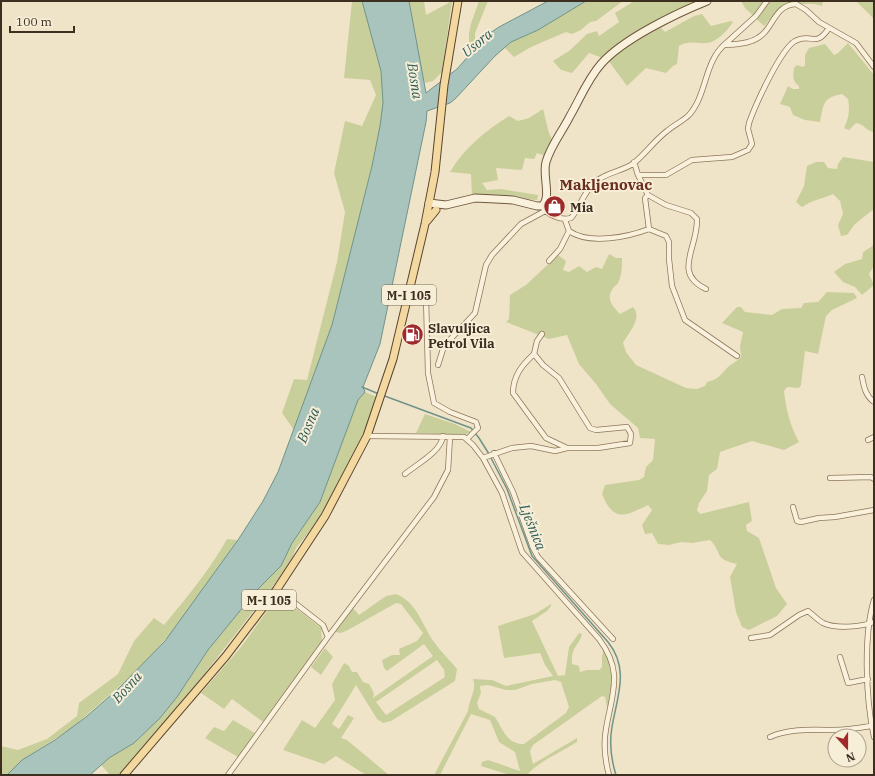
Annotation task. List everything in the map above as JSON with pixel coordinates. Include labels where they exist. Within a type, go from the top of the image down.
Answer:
[{"type":"main road","name":"M-I 105","points":[[124,775],[226,656],[277,589],[325,516],[367,436],[385,386],[425,224],[435,172],[444,85],[458,2]]},
{"type":"main road","points":[[425,224],[436,210]]},
{"type":"street","points":[[438,365],[444,346],[475,313],[486,265],[492,255],[521,224],[544,208],[547,194],[544,180],[546,162],[558,135],[583,90],[600,65],[618,47],[682,11],[707,1]]},
{"type":"street","points":[[565,220],[571,218],[575,214],[587,190],[594,182],[602,176],[623,169],[634,162],[667,130],[690,114],[716,52],[756,16],[767,1]]},
{"type":"street","points":[[724,45],[743,44],[755,39],[765,32],[785,6],[796,4],[806,10],[819,22],[856,43],[874,67]]},
{"type":"street","points":[[638,175],[666,174],[692,160],[732,157],[748,150],[752,144],[748,129],[751,117],[774,70],[794,42],[803,38],[819,40],[829,28]]},
{"type":"street","points":[[634,162],[638,175],[648,195],[666,205],[691,213],[697,219],[697,230],[688,269],[694,282],[706,289]]},
{"type":"street","points":[[648,195],[644,202],[649,229]]},
{"type":"street","points":[[429,204],[432,209],[436,210],[446,205],[475,198],[513,200],[544,208],[565,220],[569,231],[579,237],[607,238],[635,234],[649,229],[666,236],[669,242],[672,286],[685,320],[737,356]]},
{"type":"street","points":[[429,204],[446,205]]},
{"type":"street","points":[[549,261],[560,250],[569,231]]},
{"type":"street","points":[[409,293],[426,297],[428,373],[434,403],[450,412],[476,422],[478,428],[467,439]]},
{"type":"street","points":[[542,334],[537,341],[534,354],[525,362],[516,376],[513,393],[546,438],[567,448]]},
{"type":"street","points":[[485,457],[494,453],[530,446],[555,451],[567,448],[587,448],[630,443],[631,434],[627,427],[596,430],[590,428],[559,378],[543,365],[534,354]]},
{"type":"street","points":[[862,377],[868,398],[874,402]]},
{"type":"street","points":[[367,436],[464,437],[485,457],[502,493],[522,552],[599,639],[610,655],[615,676],[604,748],[605,763],[609,775]]},
{"type":"street","points":[[405,474],[436,450],[442,442],[443,436]]},
{"type":"street","points":[[228,775],[328,637],[434,498],[448,470],[450,437]]},
{"type":"street","points":[[868,440],[874,437]]},
{"type":"street","points":[[494,453],[506,475],[533,548],[538,557],[613,639]]},
{"type":"street","points":[[830,478],[871,477],[874,479]]},
{"type":"street","points":[[793,507],[797,522],[874,510]]},
{"type":"street","points":[[277,589],[323,625],[328,637]]},
{"type":"street","points":[[874,600],[868,679],[868,698],[874,737]]},
{"type":"street","points":[[751,638],[770,635],[799,615],[808,611],[823,623],[828,625],[848,626],[872,623]]},
{"type":"street","points":[[840,657],[848,683],[868,679]]},
{"type":"street","points":[[770,737],[777,734],[805,730],[834,730],[872,726]]},
{"type":"green space","points":[[352,1],[362,1],[381,71],[383,103],[380,126],[372,166],[332,325],[294,430],[282,413],[294,379],[307,380],[337,262],[345,212],[334,173],[345,121],[362,126],[376,95],[370,80],[344,78]]},
{"type":"green space","points":[[409,1],[424,1],[426,15],[452,1],[442,72],[433,81],[425,83],[418,60]]},
{"type":"green space","points":[[479,1],[488,1],[475,33],[475,39],[478,44],[469,58],[467,52],[470,47],[470,29]]},
{"type":"green space","points":[[586,1],[623,1],[596,21],[590,22],[581,30],[572,34],[566,32],[531,47],[514,57],[505,48],[511,42],[537,30]]},
{"type":"green space","points":[[634,1],[699,1],[686,13],[661,28],[665,32],[694,16],[702,14],[711,26],[731,21],[733,22],[722,35],[711,42],[689,43],[679,46],[677,64],[666,73],[646,68],[627,86],[608,60],[589,53],[572,73],[561,70],[553,61],[569,51],[587,34],[597,31],[599,36],[619,22],[615,13]]},
{"type":"green space","points":[[741,1],[823,1],[822,6],[805,4],[785,8],[774,15],[764,26],[745,8]]},
{"type":"green space","points":[[856,1],[874,1],[874,19]]},
{"type":"green space","points":[[848,43],[874,75],[874,132],[869,131],[858,123],[856,123],[849,130],[844,128],[849,114],[849,107],[848,99],[842,94],[827,100],[823,106],[820,122],[805,120],[793,115],[790,107],[780,104],[788,86],[793,89],[799,89],[799,86],[795,82],[794,78],[794,68],[797,65],[803,67],[805,65],[805,55],[809,48],[825,44],[834,55]]},
{"type":"green space","points":[[543,109],[549,133],[554,143],[546,156],[537,153],[534,159],[525,158],[522,170],[496,168],[498,180],[482,183],[487,190],[501,189],[538,195],[537,200],[472,196],[471,174],[450,172],[468,148],[483,134],[500,122],[509,116],[518,121],[529,118]]},
{"type":"green space","points":[[843,157],[874,162],[874,209],[855,224],[847,235],[841,236],[838,225],[843,214],[840,201],[833,194],[813,201],[802,207],[796,202],[804,186],[807,166],[816,162],[824,162],[828,168],[837,169],[838,164]]},
{"type":"green space","points":[[874,245],[874,266],[869,274],[874,285],[862,295],[855,287],[843,282],[834,272],[845,264],[862,259],[863,252]]},
{"type":"green space","points":[[609,254],[616,258],[622,258],[620,277],[610,295],[611,302],[620,314],[633,307],[636,311],[636,320],[634,325],[623,343],[626,352],[636,365],[686,388],[697,389],[705,386],[707,382],[717,378],[741,357],[740,346],[743,332],[722,323],[737,307],[741,307],[745,312],[772,315],[782,309],[801,308],[804,303],[818,302],[827,292],[854,293],[857,298],[832,310],[826,316],[818,354],[805,351],[801,385],[799,388],[787,387],[784,391],[789,417],[799,442],[784,450],[752,441],[720,452],[717,469],[709,475],[707,491],[699,503],[697,510],[700,514],[749,502],[752,521],[746,525],[747,531],[759,538],[776,588],[787,604],[777,616],[749,630],[742,627],[736,612],[730,577],[737,564],[721,558],[710,540],[692,543],[681,542],[669,545],[658,544],[652,533],[645,534],[642,525],[652,510],[648,505],[627,514],[621,514],[611,510],[606,503],[602,494],[605,485],[639,480],[644,477],[646,467],[653,460],[655,439],[640,438],[638,428],[610,404],[579,364],[567,335],[549,339],[506,322],[509,319],[510,295],[526,285],[558,255],[566,261],[563,270],[569,272],[579,266],[587,272],[596,267],[602,269]]},
{"type":"green space","points":[[365,392],[377,397],[360,444],[334,495],[310,531],[296,548],[290,564],[189,694],[120,775],[110,775],[101,765],[109,758],[134,743],[160,718],[177,697],[208,650],[257,590],[281,566],[292,543],[320,502],[358,400]]},
{"type":"green space","points":[[425,414],[455,424],[471,432],[464,435],[416,433]]},
{"type":"green space","points":[[227,539],[238,540],[177,626],[140,668],[72,728],[22,760],[7,775],[1,775],[1,746],[18,750],[47,739],[77,716],[79,703],[118,674],[134,641],[154,618],[164,625],[205,573]]},
{"type":"green space","points":[[396,594],[409,602],[414,608],[434,642],[457,669],[455,681],[391,721],[383,723],[377,719],[356,685],[332,724],[339,729],[348,715],[354,718],[341,738],[347,740],[389,775],[366,775],[336,756],[324,764],[283,750],[302,720],[315,728],[335,700],[332,684],[344,663],[349,666],[352,672],[357,672],[363,682],[369,684],[374,693],[373,698],[433,656],[424,644],[387,671],[384,668],[382,660],[392,655],[400,655],[399,649],[417,641],[423,633],[401,604],[396,603],[341,633],[335,632],[353,608],[359,615],[386,596]],"holes":[[[437,660],[444,670],[445,677],[386,715],[376,702]]]},
{"type":"green space","points":[[277,597],[283,598],[321,628],[322,641],[263,722],[232,699],[224,709],[201,693],[241,647]]},
{"type":"green space","points":[[551,604],[547,611],[532,621],[558,676],[565,675],[569,647],[579,633],[582,634],[574,650],[572,664],[579,666],[580,672],[587,670],[599,670],[602,667],[604,648],[613,674],[610,703],[607,707],[605,697],[602,696],[533,745],[530,751],[533,764],[577,738],[577,742],[544,761],[527,775],[510,775],[481,766],[482,762],[488,760],[520,771],[515,752],[499,742],[490,720],[471,714],[440,775],[434,775],[468,711],[474,687],[473,679],[492,680],[506,686],[553,676],[545,665],[540,653],[504,658],[498,626],[535,614]],"holes":[[[555,680],[561,682],[569,707],[566,713],[524,744],[509,739],[495,717],[479,709],[477,703],[481,693],[480,686],[488,685],[506,690],[515,690],[532,684]]]},
{"type":"green space","points":[[325,648],[333,657],[321,675],[311,667]]},
{"type":"green space","points":[[233,720],[255,733],[238,757],[205,738],[214,727],[224,731]]},
{"type":"water","name":"Bosna","points":[[362,1],[409,1],[426,93],[457,69],[487,35],[499,27],[548,1],[586,1],[538,30],[511,42],[495,56],[455,99],[450,103],[427,111],[380,344],[363,387],[365,392],[358,400],[320,502],[292,543],[281,566],[257,590],[208,650],[177,697],[160,718],[134,743],[109,758],[90,775],[7,775],[22,760],[55,740],[86,717],[119,688],[165,641],[238,540],[263,501],[278,472],[332,325],[372,166],[380,126],[383,103],[381,71]]},
{"type":"waterway","name":"Lješnica","points":[[362,387],[379,394]]},
{"type":"waterway","name":"Lješnica","points":[[382,395],[471,428],[489,454]]},
{"type":"waterway","name":"Lješnica","points":[[491,458],[507,489],[532,556],[608,642],[615,652],[619,662],[619,694],[611,739],[612,757],[616,775]]},
{"type":"place","name":"Mia","points":[[554,207]]},
{"type":"place","name":"Slavuljica Petrol Vila","points":[[413,335]]},
{"type":"district","name":"Makljenovac","points":[[606,184]]},
{"type":"water label","name":"Usora","points":[[477,43]]}]
